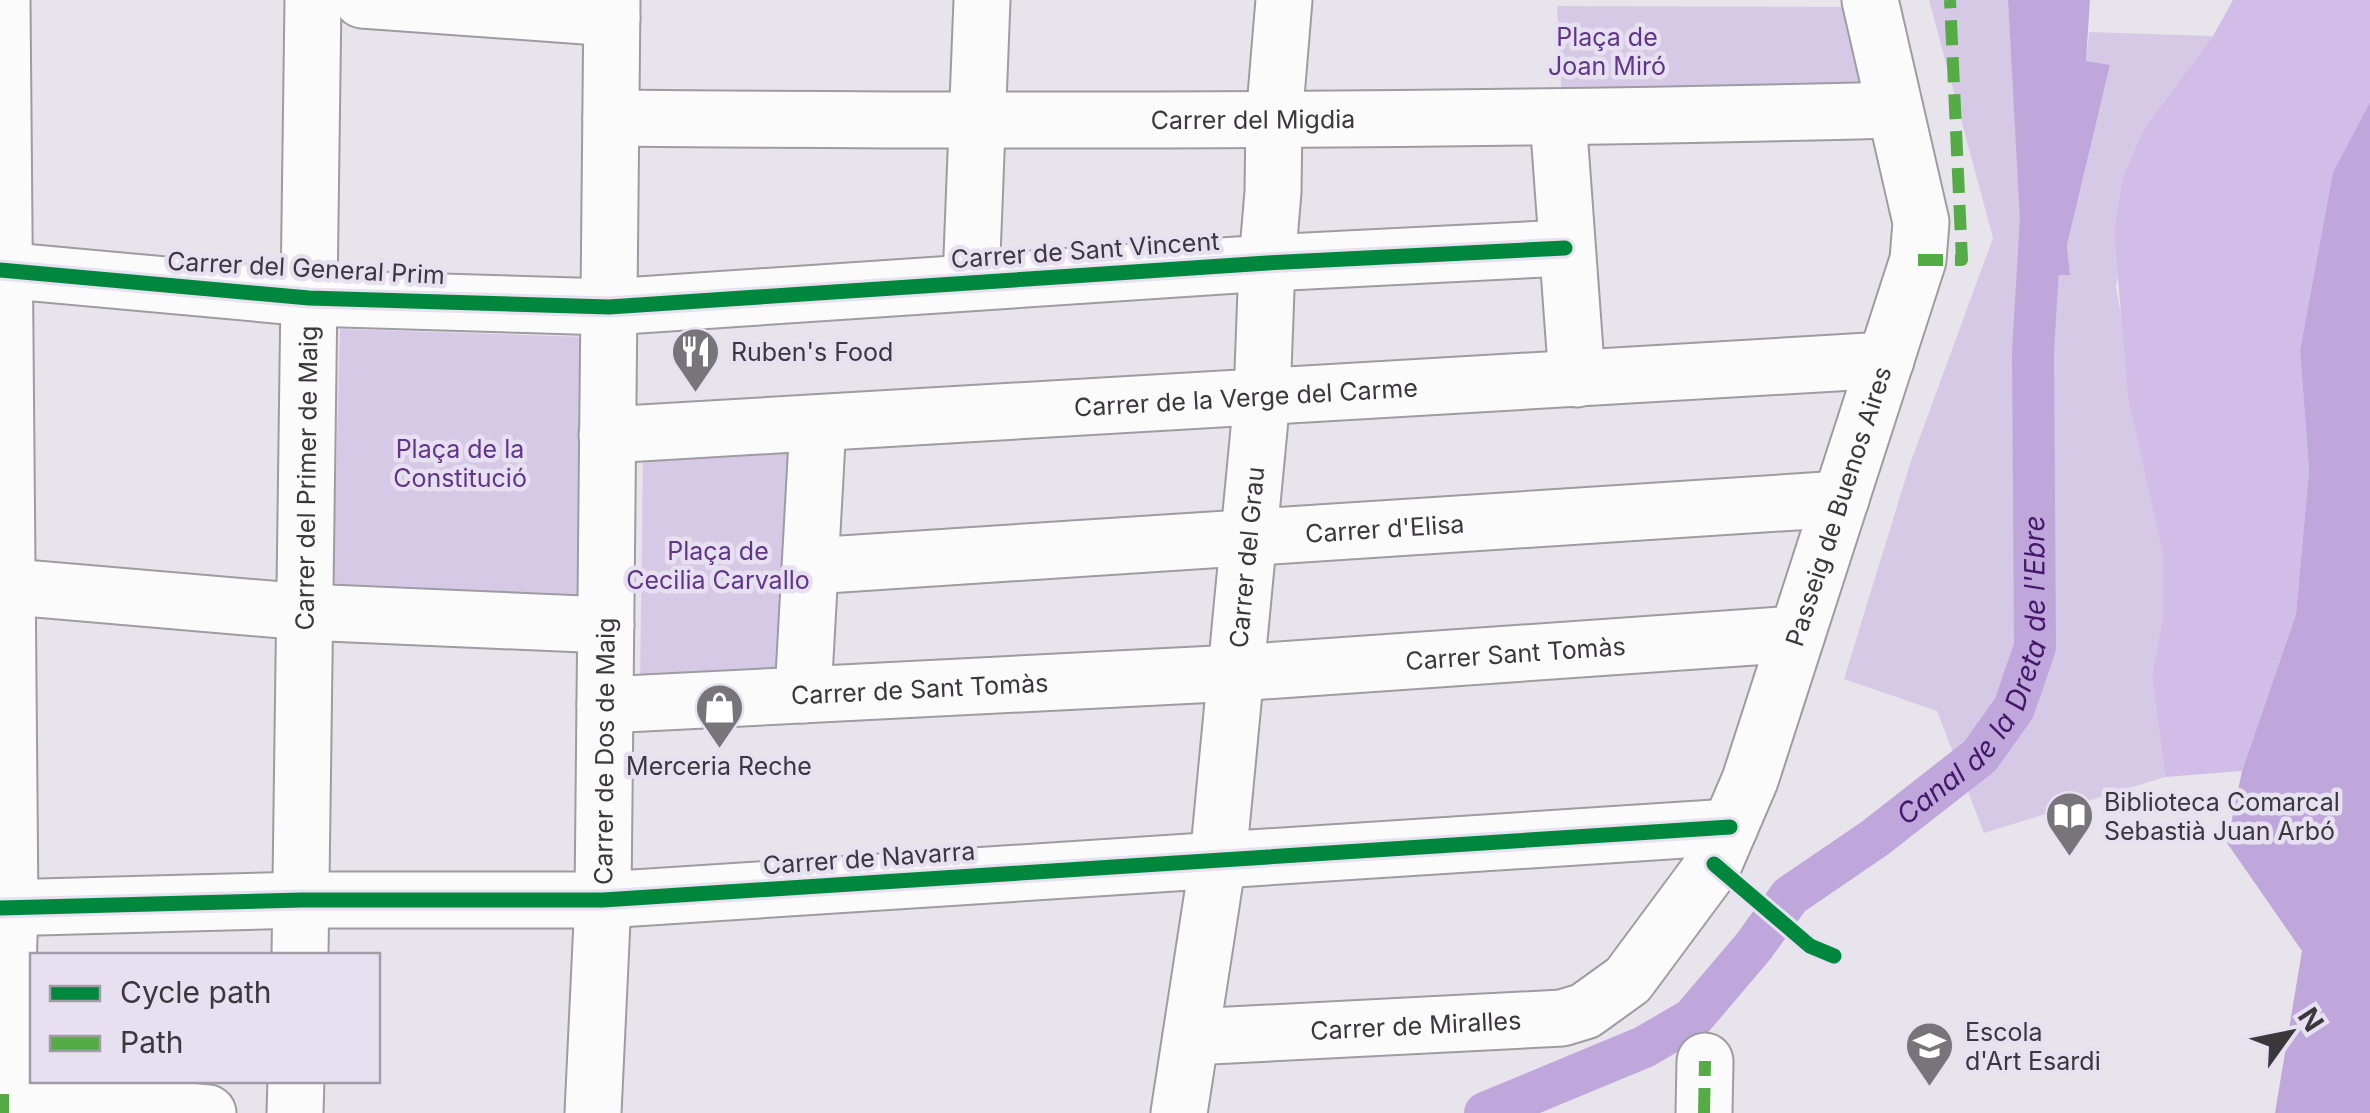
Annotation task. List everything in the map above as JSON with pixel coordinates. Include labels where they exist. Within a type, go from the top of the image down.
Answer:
[{"type":"street","points":[[2,0],[5,908],[2,1100],[208,1113]]},
{"type":"street","name":"Carrer del Primer de Maig","points":[[300,953],[313,0]]},
{"type":"street","points":[[362,0],[612,9]]},
{"type":"street","points":[[971,282],[982,0]]},
{"type":"street","name":"Carrer del Grau","points":[[1179,1113],[1218,860],[1249,536],[1262,398],[1274,192],[1274,120],[1284,0]]},
{"type":"street","name":"Passeig de Buenos Aires","points":[[1628,980],[1714,864],[1750,780],[1918,260],[1922,222],[1870,0]]},
{"type":"street","name":"Carrer de Dos de Maig","points":[[593,1113],[603,900],[612,9]]},
{"type":"street","name":"Carrer del Migdia","points":[[611,118],[978,122],[1558,118],[1895,110]]},
{"type":"street","points":[[1558,118],[1577,379]]},
{"type":"street","name":"Carrer de Sant Vincent","points":[[609,306],[1267,263],[1565,248]]},
{"type":"street","name":"Carrer del General Prim","points":[[1,270],[309,298],[609,306]]},
{"type":"street","name":"Carrer de la Verge del Carme","points":[[608,435],[1886,360]]},
{"type":"street","points":[[803,695],[818,423]]},
{"type":"street","name":"Carrer d'Elisa","points":[[810,566],[1841,499]]},
{"type":"street","points":[[3,586],[305,612],[606,625]]},
{"type":"street","name":"Carrer Sant Tomàs","points":[[1236,673],[1797,634]]},
{"type":"street","name":"Carrer de Sant Tomàs","points":[[605,705],[1236,673]]},
{"type":"street","name":"Carrer de Navarra","points":[[5,908],[302,900],[603,900],[1730,827]]},
{"type":"street","name":"Carrer de Miralles","points":[[1191,1038],[1562,1018],[1585,1012],[1628,980]]},
{"type":"street","points":[[295,1113],[296,1083]]},
{"type":"green space","points":[[1929,0],[2008,0],[2024,275],[2070,275],[2067,245],[2110,65],[2086,62],[2089,32],[2213,36],[2145,127],[2116,287],[2163,554],[2163,614],[2152,676],[2165,777],[1984,833],[1937,711],[1844,679],[1910,464],[1993,238]]},
{"type":"green space","name":"Plaça de Joan Miró","points":[[1557,6],[1855,7],[1874,96],[1562,100]]},
{"type":"green space","name":"Plaça de la Constitució","points":[[340,329],[587,337],[580,598],[333,590]]},
{"type":"green space","name":"Plaça de Cecilia Carvallo","points":[[798,446],[791,675],[640,684],[643,455]]},
{"type":"shaded area","points":[[2008,0],[2090,0],[2086,61],[2110,65],[2067,245],[2070,275],[2023,275]]},
{"type":"shaded area","points":[[2233,0],[2370,0],[2370,102],[2333,172],[2300,350],[2309,470],[2296,614],[2242,771],[2165,777],[2152,676],[2163,614],[2163,554],[2128,397],[2114,231],[2123,177],[2145,127],[2213,36]]},
{"type":"shaded area","points":[[2370,102],[2370,1113],[2275,1113],[2302,951],[2227,843],[2242,771],[2296,614],[2309,470],[2300,350],[2333,172]]},
{"type":"waterway","name":"Canal de la Dreta de l'Ebre","points":[[1485,1113],[1644,1047],[1692,1019],[1754,946],[1790,896],[1875,838],[1980,756],[2014,708],[2035,647],[2033,351],[2041,218]]},
{"type":"marked path","points":[[1918,260],[1962,260],[1950,0]]},
{"type":"marked path","points":[[1704,1113],[1705,1061]]},
{"type":"marked path","points":[[3,1094],[3,1113]]},
{"type":"cycle path","points":[[0,270],[309,298],[609,307],[1267,263],[1565,248]]},
{"type":"cycle path","points":[[0,908],[302,900],[603,900],[1730,827]]},
{"type":"cycle path","points":[[1714,864],[1810,946],[1834,956]]},
{"type":"place","name":"Ruben's Food","points":[[696,394]]},
{"type":"place","name":"Merceria Reche","points":[[719,750]]},
{"type":"place","name":"Biblioteca Comarcal Sebastià Juan Arbó","points":[[2069,858]]},
{"type":"place","name":"Escola d'Art Esardi","points":[[1930,1088]]}]
